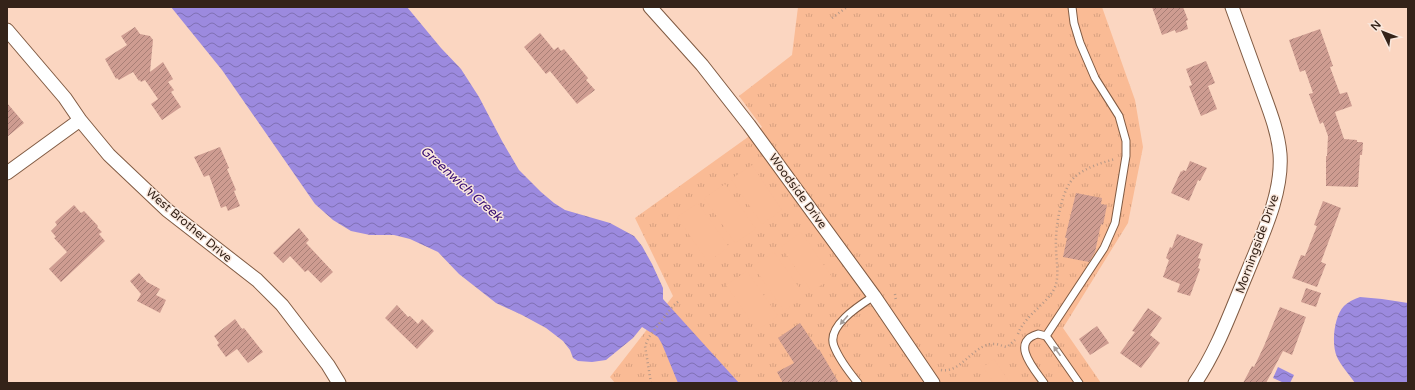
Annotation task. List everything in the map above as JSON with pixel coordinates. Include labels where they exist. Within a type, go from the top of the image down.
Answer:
[{"type":"street","name":"Woodside Drive","points":[[650,7],[702,65],[749,124],[874,296],[933,383]]},
{"type":"street","name":"Morningside Drive","points":[[1195,383],[1209,361],[1221,337],[1265,226],[1277,189],[1280,172],[1280,153],[1272,120],[1232,7]]},
{"type":"street","name":"West Brother Drive","points":[[7,30],[65,98],[80,120],[109,155],[168,210],[257,280],[282,305],[328,365],[339,383]]},
{"type":"street","points":[[7,173],[80,120]]},
{"type":"lane","points":[[1046,336],[1100,254],[1112,232],[1115,223],[1126,156],[1126,141],[1119,116],[1095,78],[1080,43],[1074,23],[1072,7]]},
{"type":"lane","points":[[858,383],[833,345],[834,332],[851,311],[874,296]]},
{"type":"lane","points":[[1044,383],[1027,359],[1024,346],[1034,335],[1041,334],[1046,336],[1079,383]]},
{"type":"path","points":[[832,18],[847,7]]},
{"type":"path","points":[[938,370],[951,370],[982,348],[994,344],[1006,347],[1014,341],[1023,325],[1034,311],[1049,297],[1057,283],[1056,234],[1065,193],[1073,178],[1093,166],[1126,156]]},
{"type":"path","points":[[895,294],[896,305]]},
{"type":"path","points":[[651,383],[645,346],[649,337],[673,306],[680,300]]},
{"type":"green space","points":[[798,7],[1102,7],[1135,100],[1143,147],[1128,223],[1063,328],[1101,383],[615,383],[610,377],[673,296],[635,218],[762,127],[739,96],[792,55]]},
{"type":"green space","points":[[752,165],[782,210],[762,224],[731,179]]},
{"type":"green space","points":[[725,184],[756,229],[735,243],[704,198]]},
{"type":"green space","points":[[698,203],[729,247],[708,262],[677,217]]},
{"type":"green space","points":[[801,232],[832,277],[812,292],[781,247]]},
{"type":"green space","points":[[774,252],[805,296],[784,311],[753,266]]},
{"type":"green space","points":[[747,271],[778,316],[757,330],[726,285]]},
{"type":"green space","points":[[994,359],[1010,383],[994,383],[983,367]]},
{"type":"water","name":"Greenwich Creek","points":[[171,7],[407,7],[441,48],[461,69],[479,97],[519,170],[541,192],[565,210],[610,223],[634,236],[642,246],[652,264],[663,288],[663,299],[739,383],[678,383],[658,337],[642,327],[633,338],[606,360],[592,362],[578,361],[573,358],[570,350],[563,341],[546,328],[496,303],[459,274],[438,252],[410,239],[394,235],[370,235],[351,231],[333,220],[315,204],[222,70]]},
{"type":"water","points":[[1360,297],[1408,303],[1408,383],[1355,383],[1337,357],[1334,345],[1334,330],[1338,316],[1346,305]]},
{"type":"water","points":[[1278,367],[1294,375],[1290,383],[1284,383],[1273,378]]},
{"type":"building","points":[[1152,7],[1183,7],[1188,20],[1186,21],[1188,29],[1176,33],[1175,30],[1162,35]]},
{"type":"building","points":[[135,27],[140,34],[150,36],[153,40],[150,72],[163,62],[173,79],[168,82],[174,90],[171,92],[181,107],[162,120],[151,104],[158,99],[145,80],[141,82],[140,80],[139,81],[133,72],[119,80],[117,78],[116,79],[105,59],[127,45],[121,36]]},
{"type":"building","points":[[1320,29],[1333,66],[1330,67],[1340,94],[1347,92],[1352,106],[1335,112],[1344,139],[1357,140],[1357,142],[1363,143],[1362,155],[1360,155],[1358,187],[1326,186],[1328,136],[1323,122],[1320,124],[1309,94],[1313,93],[1305,70],[1300,72],[1289,40]]},
{"type":"building","points":[[540,33],[554,50],[558,47],[561,51],[564,49],[588,78],[586,80],[595,90],[577,104],[550,71],[546,74],[524,47]]},
{"type":"building","points":[[1206,61],[1215,83],[1208,86],[1217,109],[1201,116],[1189,86],[1192,85],[1186,69]]},
{"type":"building","points":[[7,103],[24,123],[7,137]]},
{"type":"building","points":[[220,147],[229,168],[227,169],[236,190],[234,191],[240,206],[228,211],[226,206],[221,208],[209,175],[204,177],[194,157]]},
{"type":"building","points":[[1190,161],[1207,168],[1200,181],[1198,180],[1189,201],[1171,193],[1181,171],[1186,171]]},
{"type":"building","points":[[1076,193],[1102,198],[1101,204],[1107,205],[1095,252],[1089,262],[1063,257],[1067,238],[1065,238]]},
{"type":"building","points":[[1323,201],[1341,208],[1321,262],[1326,264],[1317,287],[1292,278],[1301,255],[1305,256],[1317,226],[1314,225]]},
{"type":"building","points":[[74,205],[81,213],[84,211],[98,226],[97,227],[102,232],[99,234],[105,241],[61,282],[49,269],[67,252],[54,238],[56,237],[51,231],[57,225],[55,222]]},
{"type":"building","points":[[299,228],[309,240],[306,243],[333,272],[321,283],[308,270],[305,272],[290,256],[283,263],[273,253]]},
{"type":"building","points":[[1177,234],[1203,244],[1198,258],[1201,259],[1198,268],[1200,269],[1190,296],[1177,292],[1180,284],[1163,277],[1169,260],[1166,258],[1170,247],[1172,248]]},
{"type":"building","points":[[139,273],[147,282],[160,289],[156,295],[166,300],[160,313],[137,301],[141,294],[130,281]]},
{"type":"building","points":[[1306,288],[1321,293],[1316,307],[1301,302]]},
{"type":"building","points":[[397,305],[408,317],[410,316],[418,324],[422,319],[434,331],[417,349],[385,318]]},
{"type":"building","points":[[1280,307],[1306,317],[1292,355],[1283,351],[1266,383],[1243,383],[1252,366],[1254,367]]},
{"type":"building","points":[[1148,308],[1162,318],[1150,335],[1160,343],[1141,368],[1120,353],[1135,332],[1132,331]]},
{"type":"building","points":[[235,319],[263,352],[248,363],[237,349],[226,357],[217,345],[219,343],[214,336]]},
{"type":"building","points":[[800,323],[818,350],[819,349],[839,383],[783,383],[777,372],[794,363],[778,338]]},
{"type":"building","points":[[1097,326],[1109,343],[1090,355],[1079,339]]}]
